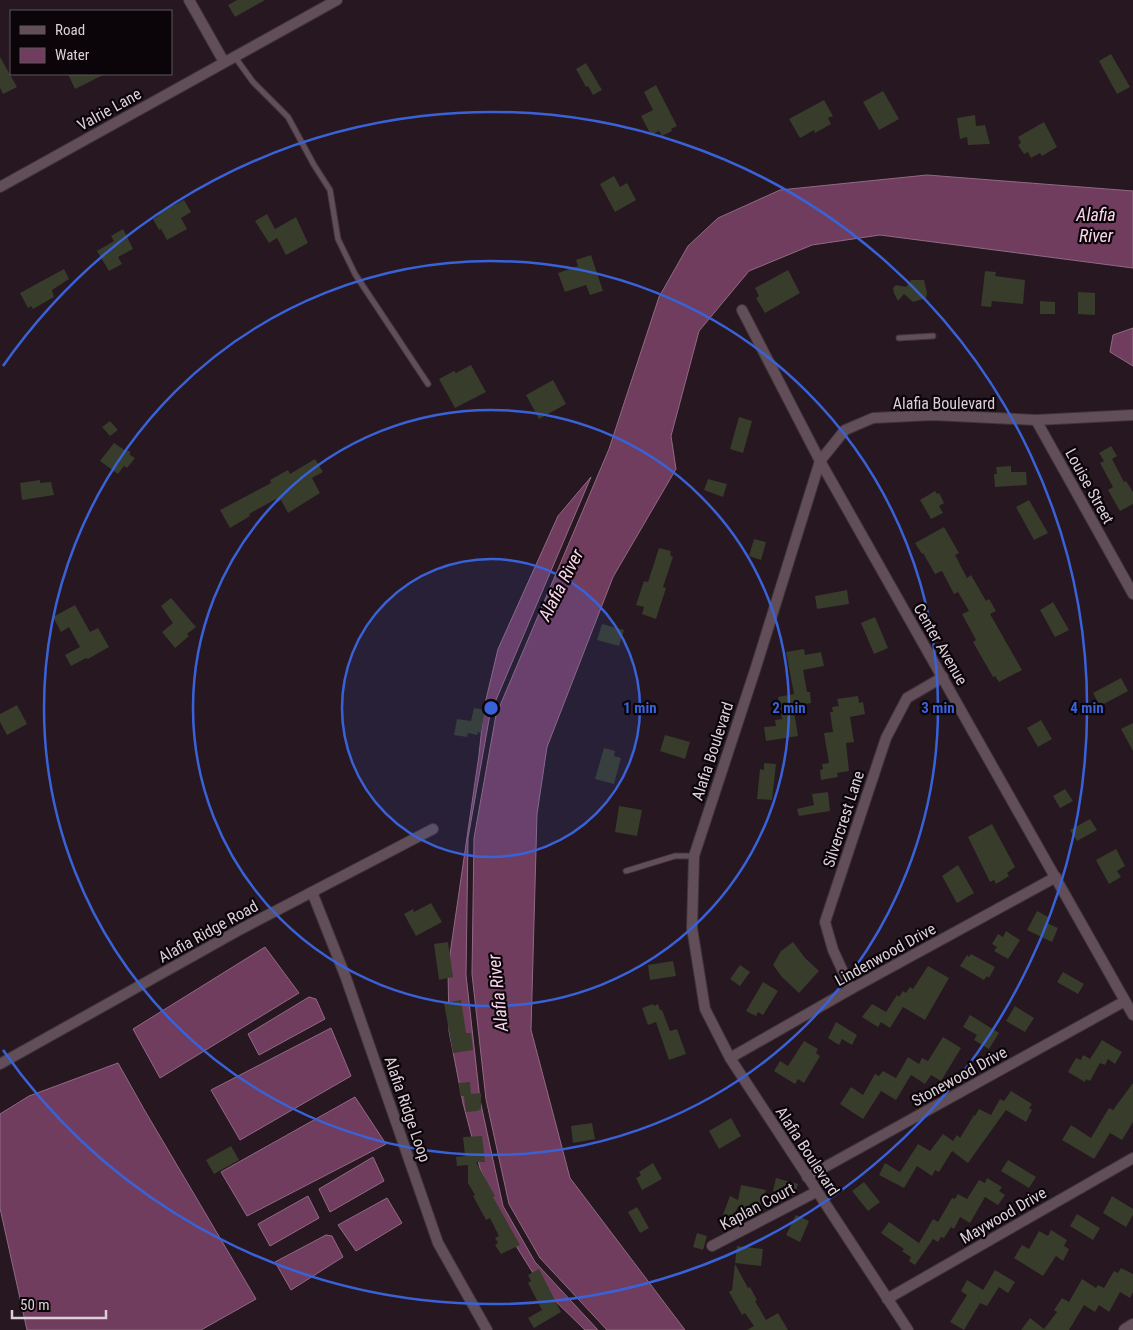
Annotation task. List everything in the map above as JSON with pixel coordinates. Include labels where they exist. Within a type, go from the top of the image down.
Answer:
[{"type":"street","points":[[189,0],[224,62]]},
{"type":"street","name":"Valrie Lane","points":[[0,187],[337,0]]},
{"type":"street","name":"Center Avenue","points":[[742,310],[820,461],[1133,1015]]},
{"type":"street","name":"Alafia Boulevard","points":[[908,1330],[730,1058],[705,1009],[692,928],[694,856],[756,667],[820,461],[846,430],[873,418],[933,415],[1036,420],[1133,415]]},
{"type":"street","name":"Louise Street","points":[[1036,420],[1133,594]]},
{"type":"street","name":"Silvercrest Lane","points":[[851,989],[833,950],[825,922],[886,738],[907,698],[942,678]]},
{"type":"street","name":"Alafia Ridge Road","points":[[0,1064],[241,929],[433,829]]},
{"type":"street","name":"Lindenwood Drive","points":[[730,1058],[851,989],[1056,878]]},
{"type":"street","name":"Alafia Ridge Loop","points":[[312,892],[346,978],[438,1243],[487,1330]]},
{"type":"street","name":"Stonewood Drive","points":[[807,1177],[1125,1001]]},
{"type":"street","name":"Maywood Drive","points":[[887,1298],[1133,1158]]},
{"type":"street","name":"Kaplan Court","points":[[712,1246],[816,1192]]},
{"type":"street","points":[[1125,1330],[1133,1326]]},
{"type":"lane","points":[[235,56],[253,82],[288,117],[330,190],[338,239],[355,274],[428,384]]},
{"type":"lane","points":[[899,338],[933,336]]},
{"type":"lane","points":[[626,871],[676,856],[694,856]]},
{"type":"water","name":"Alafia River","points":[[927,175],[1133,191],[1133,268],[880,235],[812,245],[749,271],[699,331],[671,436],[676,469],[613,577],[547,747],[537,814],[531,1030],[570,1178],[685,1330],[607,1330],[540,1258],[509,1204],[486,1099],[472,974],[474,838],[496,715],[609,449],[659,297],[688,246],[718,218],[780,190]]},
{"type":"water","points":[[1133,328],[1133,366],[1110,352],[1113,335]]},
{"type":"water","points":[[591,477],[490,714],[468,838],[466,975],[480,1100],[503,1206],[535,1262],[598,1330],[585,1330],[543,1289],[508,1233],[480,1168],[463,1103],[449,1031],[448,968],[484,708],[498,649],[558,516]]},
{"type":"water","points":[[265,947],[299,993],[160,1078],[133,1029]]},
{"type":"water","points":[[309,997],[316,999],[325,1019],[259,1055],[248,1034]]},
{"type":"water","points":[[331,1028],[351,1076],[240,1140],[211,1090]]},
{"type":"water","points":[[118,1063],[256,1299],[201,1330],[27,1330],[0,1208],[0,1114],[29,1096]]},
{"type":"water","points":[[355,1097],[386,1144],[247,1216],[221,1172]]},
{"type":"water","points":[[373,1157],[384,1181],[330,1212],[319,1189]]},
{"type":"water","points":[[308,1196],[319,1218],[270,1246],[258,1224]]},
{"type":"water","points":[[387,1198],[402,1223],[356,1251],[338,1225]]},
{"type":"water","points":[[326,1235],[332,1236],[343,1257],[291,1290],[275,1262]]},
{"type":"building","points":[[237,0],[265,0],[235,17],[228,5]]},
{"type":"building","points":[[1111,54],[1130,87],[1117,94],[1099,61]]},
{"type":"building","points":[[0,57],[17,87],[3,94],[0,88]]},
{"type":"building","points":[[586,63],[602,90],[593,95],[576,69]]},
{"type":"building","points":[[68,75],[103,75],[75,89]]},
{"type":"building","points":[[656,85],[677,126],[662,136],[659,131],[651,135],[641,116],[653,110],[644,92]]},
{"type":"building","points":[[883,91],[899,119],[879,130],[863,102]]},
{"type":"building","points":[[824,100],[833,116],[828,118],[831,124],[815,133],[814,130],[800,138],[789,119]]},
{"type":"building","points":[[975,115],[976,126],[985,125],[990,144],[968,145],[967,137],[960,139],[957,118]]},
{"type":"building","points":[[1044,122],[1057,147],[1042,156],[1040,153],[1031,158],[1028,152],[1024,154],[1018,145],[1021,143],[1018,137]]},
{"type":"building","points":[[614,176],[620,187],[627,183],[636,200],[615,212],[600,184]]},
{"type":"building","points":[[184,200],[191,212],[181,218],[187,229],[167,240],[153,219],[158,216],[157,214]]},
{"type":"building","points":[[267,214],[275,229],[296,217],[308,243],[286,255],[277,238],[269,243],[255,221]]},
{"type":"building","points":[[123,229],[133,249],[118,257],[122,264],[109,271],[97,251],[114,241],[111,236]]},
{"type":"building","points":[[591,255],[603,291],[590,295],[586,285],[565,292],[558,273],[578,266],[576,260]]},
{"type":"building","points":[[64,269],[69,279],[52,290],[54,297],[33,309],[31,306],[28,308],[20,293]]},
{"type":"building","points":[[788,270],[800,293],[765,313],[756,298],[759,296],[755,288]]},
{"type":"building","points":[[985,271],[996,272],[995,276],[1025,280],[1023,304],[992,301],[991,307],[981,306]]},
{"type":"building","points":[[911,280],[924,280],[927,293],[926,298],[913,302],[904,294],[898,301],[893,288],[896,285],[906,287]]},
{"type":"building","points":[[1078,292],[1095,293],[1095,315],[1078,314]]},
{"type":"building","points":[[1040,301],[1055,302],[1055,314],[1040,314]]},
{"type":"building","points":[[471,365],[486,392],[455,408],[439,379]]},
{"type":"building","points":[[553,380],[566,404],[539,419],[526,395]]},
{"type":"building","points":[[739,417],[752,421],[743,453],[730,449]]},
{"type":"building","points":[[110,421],[118,430],[110,436],[102,427]]},
{"type":"building","points":[[114,443],[126,451],[130,451],[130,455],[135,458],[127,468],[124,466],[118,474],[100,461]]},
{"type":"building","points":[[1111,446],[1117,456],[1112,459],[1124,482],[1126,481],[1133,492],[1133,504],[1120,511],[1108,490],[1113,487],[1100,463],[1104,461],[1099,453]]},
{"type":"building","points":[[315,459],[323,472],[312,478],[320,493],[288,513],[281,500],[278,502],[276,499],[249,514],[250,516],[230,528],[220,510],[271,483],[270,480],[288,470],[290,474]]},
{"type":"building","points":[[1011,466],[1011,472],[1026,472],[1027,485],[995,487],[994,474],[997,474],[996,467]]},
{"type":"building","points":[[708,479],[727,484],[723,497],[704,490]]},
{"type":"building","points":[[40,480],[40,483],[51,482],[54,495],[22,500],[20,483]]},
{"type":"building","points":[[935,491],[937,494],[939,493],[944,503],[939,506],[943,513],[931,519],[920,500]]},
{"type":"building","points":[[1029,500],[1048,533],[1034,540],[1016,507]]},
{"type":"building","points":[[944,527],[959,553],[955,555],[967,578],[971,575],[986,601],[989,599],[996,611],[990,614],[1022,670],[999,682],[995,676],[993,677],[973,642],[976,640],[962,614],[969,611],[958,592],[954,594],[942,571],[935,574],[915,543]]},
{"type":"building","points":[[754,539],[766,542],[761,560],[749,556]]},
{"type":"building","points":[[659,548],[671,551],[670,555],[673,557],[663,587],[666,588],[656,619],[642,614],[644,607],[636,605],[644,581],[648,582]]},
{"type":"building","points":[[847,590],[849,604],[817,609],[815,596]]},
{"type":"building","points":[[171,598],[196,627],[175,648],[162,632],[173,623],[161,606]]},
{"type":"building","points":[[1053,602],[1069,630],[1055,637],[1040,610]]},
{"type":"building","points":[[75,605],[90,632],[98,628],[109,647],[71,666],[65,655],[80,647],[69,627],[61,632],[53,617]]},
{"type":"building","points":[[875,617],[888,648],[874,654],[861,623]]},
{"type":"building","points":[[602,624],[624,630],[619,646],[597,640]]},
{"type":"building","points":[[804,649],[805,655],[821,652],[824,666],[803,670],[807,692],[810,692],[811,703],[793,706],[798,736],[766,741],[764,727],[776,726],[775,720],[782,719],[778,697],[794,694],[786,652]]},
{"type":"building","points":[[1121,678],[1128,691],[1100,706],[1093,693]]},
{"type":"building","points":[[858,696],[859,703],[863,702],[865,714],[850,717],[854,742],[846,743],[849,771],[837,773],[838,777],[821,780],[820,770],[823,769],[822,764],[829,763],[824,733],[833,732],[830,712],[833,712],[832,707],[839,706],[837,699]]},
{"type":"building","points":[[17,705],[27,724],[7,735],[0,722],[0,714]]},
{"type":"building","points":[[474,708],[485,710],[481,733],[478,732],[477,735],[468,733],[467,737],[454,735],[457,719],[471,721]]},
{"type":"building","points":[[1041,720],[1052,739],[1038,747],[1027,728]]},
{"type":"building","points":[[1133,723],[1133,751],[1121,729]]},
{"type":"building","points":[[665,735],[690,742],[685,759],[660,751]]},
{"type":"building","points":[[604,748],[615,751],[614,756],[621,758],[614,784],[595,779]]},
{"type":"building","points":[[764,763],[776,764],[772,800],[757,799],[760,769],[764,770]]},
{"type":"building","points":[[1065,789],[1073,801],[1060,808],[1053,796]]},
{"type":"building","points":[[828,792],[830,811],[799,816],[797,809],[814,805],[812,794]]},
{"type":"building","points":[[619,806],[642,810],[637,836],[615,832]]},
{"type":"building","points":[[1090,819],[1097,830],[1077,841],[1070,830]]},
{"type":"building","points":[[992,824],[1015,867],[1007,873],[1009,876],[996,884],[994,880],[990,882],[968,837]]},
{"type":"building","points":[[1116,849],[1125,866],[1117,871],[1121,877],[1109,884],[1096,860]]},
{"type":"building","points":[[958,865],[974,893],[957,903],[942,876]]},
{"type":"building","points":[[431,903],[442,922],[416,936],[404,914],[413,909],[414,912]]},
{"type":"building","points":[[1037,911],[1050,918],[1047,923],[1058,928],[1052,942],[1027,930]]},
{"type":"building","points":[[1006,931],[1020,940],[1008,959],[994,951],[997,947],[992,944],[998,934],[1003,937]]},
{"type":"building","points":[[448,942],[453,977],[439,980],[434,944]]},
{"type":"building","points":[[793,942],[805,958],[819,971],[799,993],[782,977],[773,965],[781,951]]},
{"type":"building","points":[[971,954],[995,967],[989,978],[987,976],[984,980],[960,966],[967,955],[969,957]]},
{"type":"building","points":[[673,961],[676,976],[650,980],[648,965]]},
{"type":"building","points":[[740,965],[750,972],[740,986],[730,979]]},
{"type":"building","points":[[928,966],[949,978],[925,1020],[903,1007],[890,1028],[881,1022],[878,1027],[862,1017],[872,1004],[886,1012],[897,995],[899,997],[903,991],[906,993],[910,987],[913,989]]},
{"type":"building","points":[[1063,972],[1084,984],[1078,994],[1057,982]]},
{"type":"building","points":[[763,982],[778,991],[763,1015],[758,1012],[756,1016],[746,1011]]},
{"type":"building","points":[[461,1000],[466,1033],[471,1033],[473,1050],[453,1053],[444,1003]]},
{"type":"building","points":[[653,1004],[654,1006],[658,1004],[660,1010],[662,1010],[670,1031],[677,1029],[686,1054],[669,1060],[656,1022],[648,1025],[642,1008]]},
{"type":"building","points":[[1015,1006],[1034,1018],[1025,1032],[1006,1021]]},
{"type":"building","points":[[970,1015],[999,1033],[989,1049],[974,1040],[977,1035],[963,1027]]},
{"type":"building","points":[[836,1022],[857,1035],[852,1045],[842,1039],[839,1045],[828,1038]]},
{"type":"building","points":[[943,1037],[961,1048],[941,1081],[931,1075],[925,1084],[911,1075],[896,1100],[881,1091],[863,1119],[840,1104],[851,1087],[863,1095],[875,1074],[879,1076],[883,1071],[896,1078],[908,1057],[919,1064],[922,1058],[928,1061]]},
{"type":"building","points":[[1102,1040],[1122,1052],[1115,1064],[1108,1059],[1105,1065],[1100,1063],[1090,1081],[1086,1079],[1085,1082],[1068,1072],[1076,1058],[1081,1060],[1083,1055],[1090,1059]]},
{"type":"building","points":[[804,1041],[818,1049],[816,1053],[820,1056],[804,1083],[798,1079],[795,1084],[774,1071],[780,1061],[788,1066]]},
{"type":"building","points":[[470,1082],[471,1094],[481,1093],[481,1109],[466,1112],[464,1096],[460,1096],[459,1083]]},
{"type":"building","points":[[1133,1083],[1133,1122],[1122,1140],[1110,1133],[1094,1159],[1062,1140],[1071,1125],[1091,1138],[1109,1108],[1113,1110]]},
{"type":"building","points":[[1011,1091],[1032,1104],[1029,1108],[1032,1110],[1026,1122],[1006,1110],[968,1163],[952,1151],[939,1172],[935,1170],[932,1176],[917,1166],[904,1188],[879,1175],[885,1163],[900,1172],[918,1144],[930,1151],[943,1134],[953,1141],[957,1135],[960,1138],[979,1109],[991,1115],[1000,1099],[1004,1101]]},
{"type":"building","points":[[731,1118],[741,1136],[719,1149],[709,1131]]},
{"type":"building","points":[[592,1123],[595,1139],[573,1143],[571,1126]]},
{"type":"building","points":[[482,1136],[485,1162],[476,1162],[520,1245],[501,1254],[495,1245],[498,1243],[495,1238],[499,1236],[490,1218],[486,1220],[468,1183],[468,1165],[457,1166],[456,1157],[465,1156],[463,1137]]},
{"type":"building","points":[[231,1146],[239,1160],[214,1174],[206,1160]]},
{"type":"building","points":[[1008,1160],[1036,1177],[1029,1188],[1001,1171]]},
{"type":"building","points":[[653,1163],[662,1179],[642,1190],[636,1178],[641,1175],[639,1172]]},
{"type":"building","points":[[776,1178],[798,1184],[795,1195],[792,1196],[773,1191]]},
{"type":"building","points":[[987,1178],[1002,1187],[999,1191],[1005,1195],[998,1205],[985,1197],[970,1223],[960,1217],[954,1229],[951,1227],[944,1238],[941,1237],[938,1242],[933,1239],[915,1265],[909,1261],[911,1257],[902,1251],[904,1249],[881,1233],[889,1222],[919,1243],[933,1219],[938,1222],[952,1198],[955,1199],[958,1194],[967,1199],[979,1180],[985,1183]]},
{"type":"building","points":[[864,1182],[880,1202],[868,1211],[852,1191]]},
{"type":"building","points":[[741,1185],[766,1190],[757,1214],[738,1207],[729,1224],[721,1220],[730,1196],[738,1200]]},
{"type":"building","points":[[1112,1196],[1133,1209],[1133,1215],[1126,1227],[1103,1213]]},
{"type":"building","points":[[637,1207],[649,1228],[640,1233],[628,1212]]},
{"type":"building","points":[[1077,1214],[1100,1228],[1093,1240],[1070,1226]]},
{"type":"building","points":[[796,1215],[809,1221],[800,1242],[786,1235]]},
{"type":"building","points":[[1051,1230],[1067,1240],[1064,1246],[1069,1249],[1063,1261],[1056,1256],[1043,1276],[1014,1258],[1022,1245],[1029,1249],[1039,1231],[1048,1236]]},
{"type":"building","points":[[697,1233],[707,1236],[703,1250],[693,1247]]},
{"type":"building","points":[[737,1246],[763,1249],[761,1266],[735,1263]]},
{"type":"building","points":[[735,1264],[748,1288],[750,1287],[757,1300],[755,1301],[766,1320],[778,1313],[788,1330],[747,1330],[754,1326],[745,1313],[742,1315],[729,1292],[732,1290]]},
{"type":"building","points":[[1121,1268],[1133,1274],[1133,1292],[1130,1298],[1120,1292],[1109,1312],[1099,1305],[1095,1312],[1084,1305],[1069,1330],[1021,1330],[1030,1318],[1044,1329],[1057,1312],[1054,1310],[1062,1298],[1069,1302],[1082,1279],[1096,1288],[1098,1285],[1104,1288],[1114,1271],[1118,1273]]},
{"type":"building","points":[[539,1269],[561,1312],[534,1328],[528,1318],[542,1310],[528,1283],[531,1281],[528,1275]]},
{"type":"building","points":[[995,1270],[1015,1282],[1008,1293],[999,1287],[987,1306],[980,1303],[964,1330],[950,1322],[967,1295],[961,1291],[967,1280],[983,1290]]}]
